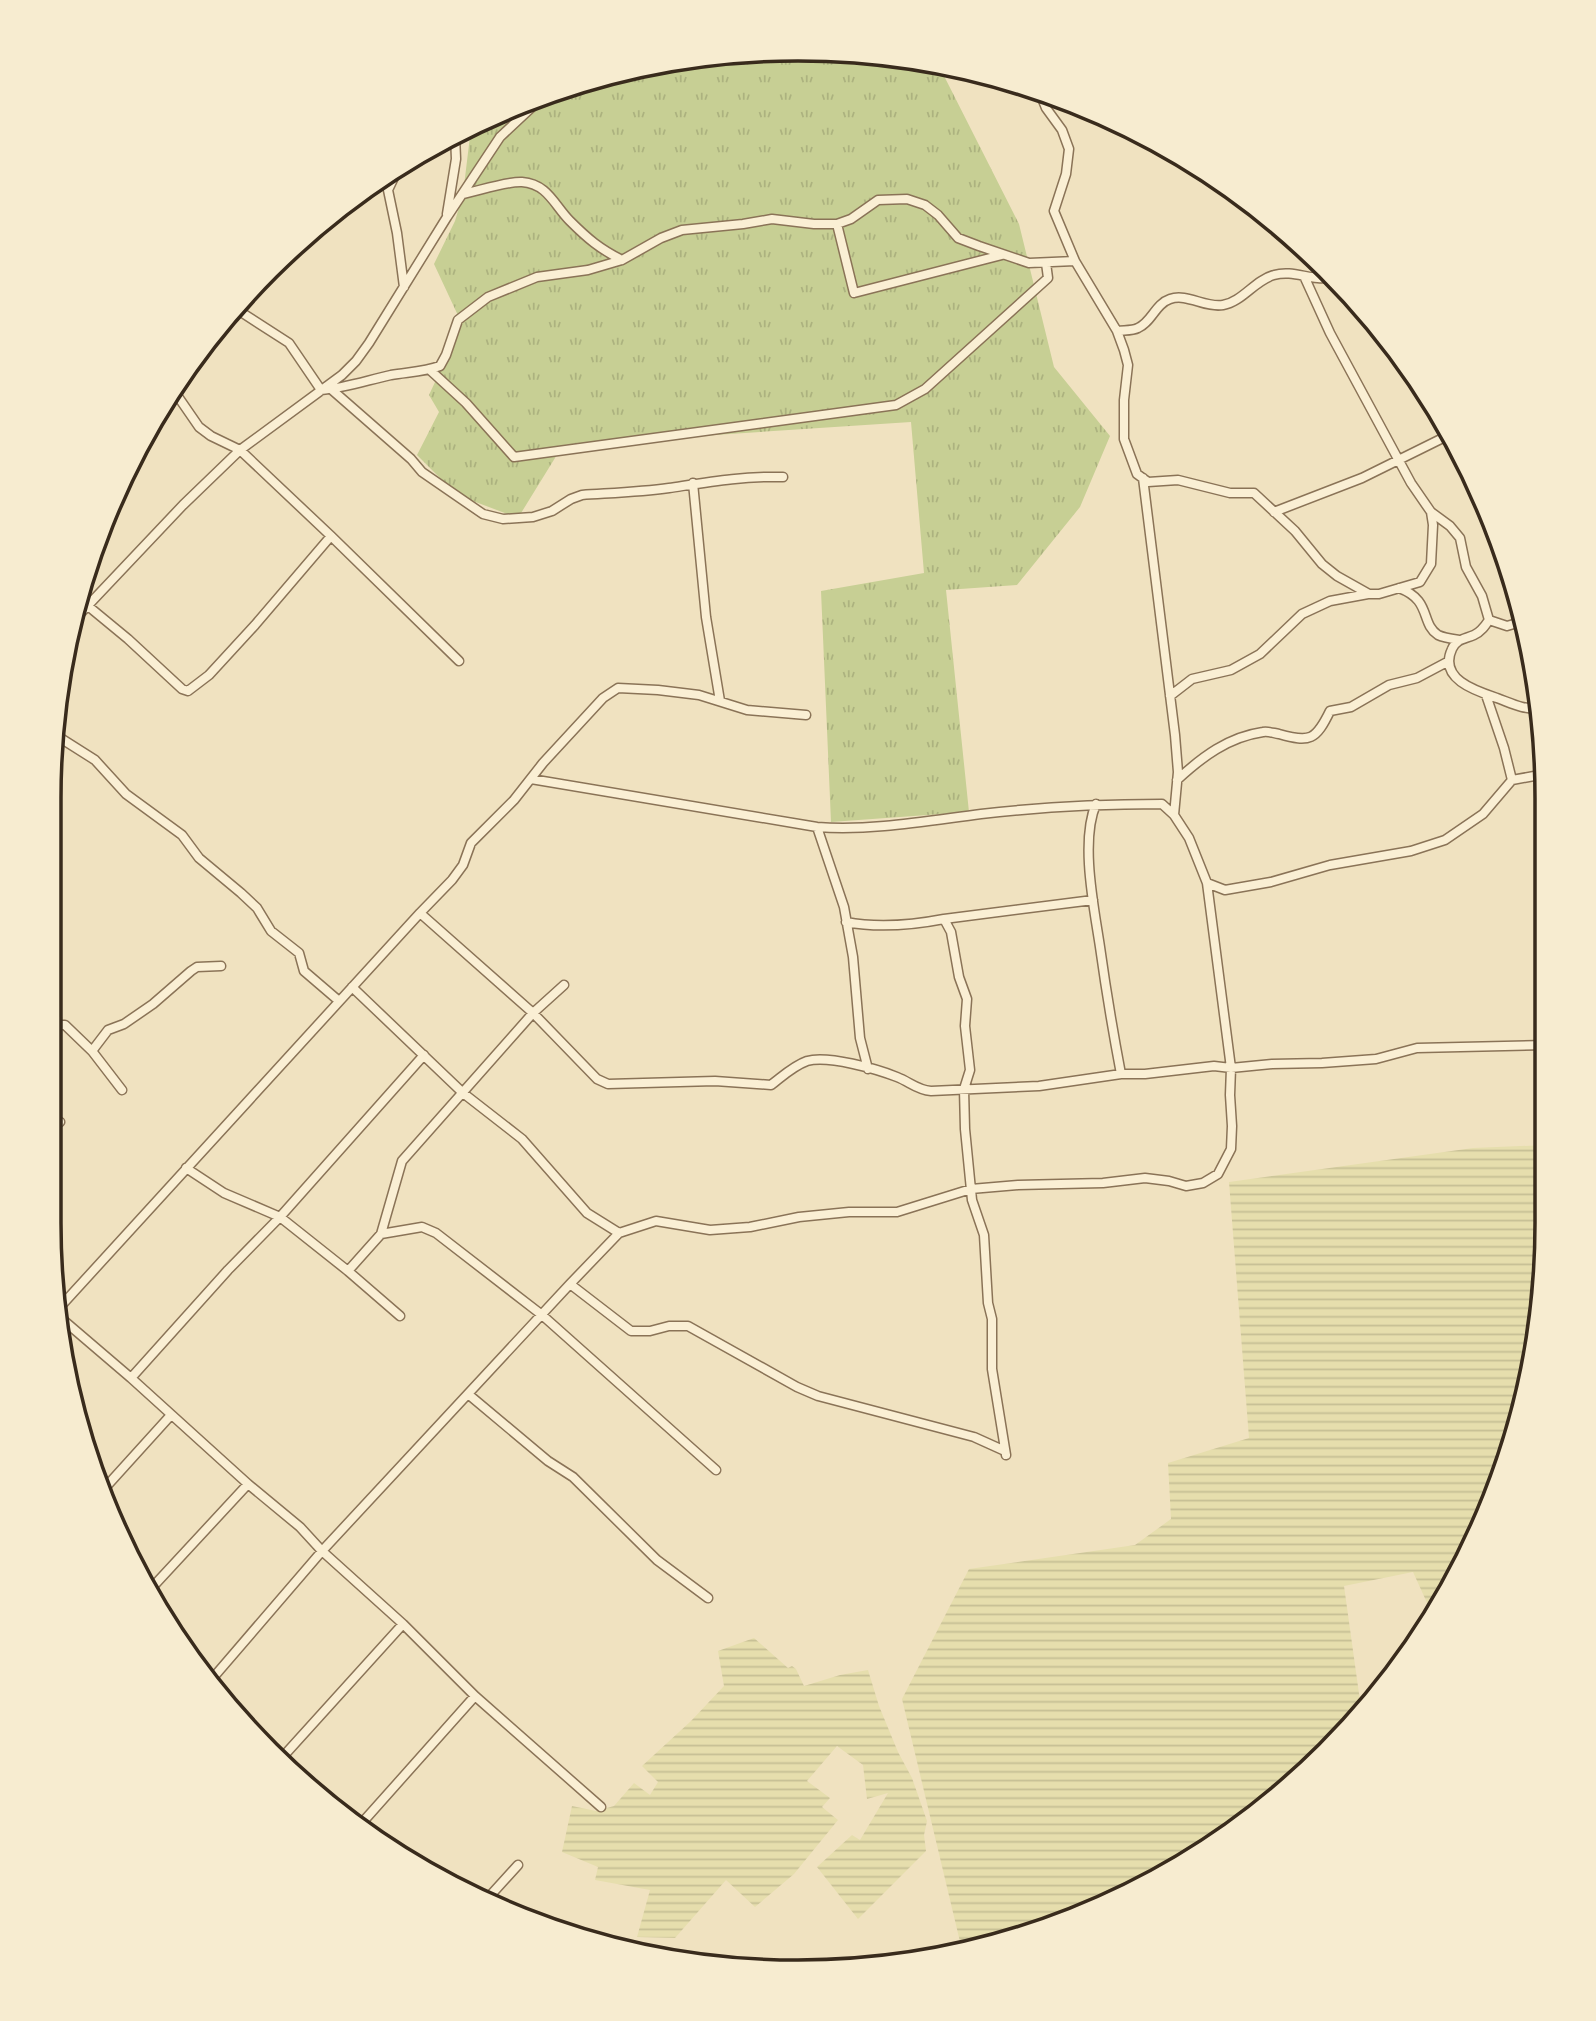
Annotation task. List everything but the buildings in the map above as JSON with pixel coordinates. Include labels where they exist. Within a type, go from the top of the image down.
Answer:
[{"type":"street","points":[[1044,103],[1062,130],[1069,149],[1066,174],[1054,211],[1074,261],[1117,331],[1128,365],[1124,400],[1124,439],[1137,474],[1148,482],[1178,480],[1230,493],[1254,493],[1295,531],[1322,564],[1369,594]]},
{"type":"street","points":[[86,608],[183,505],[240,450],[356,361],[446,217],[500,137],[525,114]]},
{"type":"street","points":[[446,217],[456,146]]},
{"type":"street","points":[[463,194],[519,181],[537,185],[552,197],[567,218],[600,250],[622,260]]},
{"type":"street","points":[[391,184],[388,190],[404,287]]},
{"type":"street","points":[[321,390],[440,366],[458,320],[488,297],[537,277],[588,270],[622,260],[661,238],[682,230],[743,225],[772,219],[837,224],[851,219],[878,200],[906,199],[925,205],[938,215],[958,238],[1018,261],[1074,261]]},
{"type":"street","points":[[837,224],[854,293],[1004,254]]},
{"type":"street","points":[[430,370],[466,403],[514,457],[896,405],[925,389],[1048,278],[1046,263]]},
{"type":"street","points":[[1117,331],[1136,329],[1145,324],[1168,299],[1223,305],[1231,303],[1272,275],[1287,272],[1320,279]]},
{"type":"street","points":[[1304,276],[1330,333],[1411,483],[1431,512],[1450,526],[1460,538],[1466,567],[1482,596],[1489,620]]},
{"type":"street","points":[[243,313],[289,343],[321,390]]},
{"type":"street","points":[[331,389],[411,459],[422,472],[483,514],[503,519],[533,517],[552,511],[582,495],[668,488],[759,476],[783,477]]},
{"type":"street","points":[[179,399],[199,427],[240,450],[458,661]]},
{"type":"street","points":[[1274,512],[1362,478],[1441,439]]},
{"type":"street","points":[[1143,478],[1175,735],[1177,780],[1174,815]]},
{"type":"street","points":[[692,483],[706,617],[720,701]]},
{"type":"street","points":[[1170,696],[1192,679],[1231,670],[1259,654],[1302,614],[1329,601],[1379,594],[1420,582],[1431,564],[1431,512]]},
{"type":"street","points":[[88,606],[182,689],[188,691],[209,675],[331,536]]},
{"type":"street","points":[[1399,588],[1413,593],[1424,609],[1431,629],[1440,636],[1460,640]]},
{"type":"street","points":[[1489,620],[1507,626],[1514,624]]},
{"type":"street","points":[[1489,620],[1476,634],[1454,644],[1450,653],[1451,671],[1457,680],[1471,690],[1517,707],[1529,708]]},
{"type":"street","points":[[1177,780],[1200,759],[1223,745],[1244,737],[1266,731],[1298,739],[1310,738],[1321,730],[1330,711],[1351,707],[1389,685],[1417,678],[1449,662]]},
{"type":"street","points":[[66,1300],[452,880],[463,864],[471,843],[514,800],[603,698],[618,688],[658,690],[699,695],[747,710],[806,715]]},
{"type":"street","points":[[1486,695],[1512,780]]},
{"type":"street","points":[[64,740],[95,760],[125,794],[182,835],[199,858],[257,908],[271,931],[299,953],[304,971],[339,1001]]},
{"type":"street","points":[[1207,883],[1225,890],[1260,884],[1329,865],[1411,851],[1445,840],[1483,814],[1512,780],[1534,776]]},
{"type":"street","points":[[215,1675],[322,1551],[569,1284],[620,1233],[656,1221],[710,1230],[750,1227],[799,1217],[849,1212],[897,1212],[971,1189],[1018,1185],[1103,1183],[1145,1178],[1186,1186],[1203,1183],[1218,1174],[1231,1149],[1231,1068],[1207,883],[1189,838],[1174,815],[1162,804],[1096,804],[840,829],[531,779]]},
{"type":"street","points":[[1096,804],[1090,830],[1093,900],[1121,1074]]},
{"type":"street","points":[[817,827],[844,907],[853,957],[860,1038],[868,1069]]},
{"type":"street","points":[[846,922],[863,925],[929,922],[1093,900]]},
{"type":"street","points":[[420,913],[533,1013],[597,1079],[608,1084],[715,1081],[771,1085],[796,1066],[810,1060],[831,1061],[868,1069],[899,1078],[920,1090],[1039,1086],[1121,1074],[1146,1074],[1214,1066],[1231,1068],[1376,1059],[1417,1048],[1535,1045]]},
{"type":"street","points":[[569,1284],[631,1331],[688,1326],[818,1396],[974,1437],[1005,1453],[992,1369],[992,1319],[988,1303],[984,1236],[972,1200],[965,1129],[964,1089],[970,1070],[965,1026],[967,999],[959,977],[951,932],[944,919]]},
{"type":"street","points":[[92,1051],[108,1030],[124,1024],[153,1004],[191,971],[221,966]]},
{"type":"street","points":[[348,1271],[381,1234],[402,1161],[533,1013],[564,985]]},
{"type":"street","points":[[352,987],[463,1093],[522,1139],[587,1213],[620,1233]]},
{"type":"street","points":[[61,1025],[65,1025],[92,1051],[122,1090]]},
{"type":"street","points":[[131,1378],[424,1055]]},
{"type":"street","points":[[186,1168],[224,1193],[279,1217],[348,1271],[400,1317]]},
{"type":"street","points":[[381,1234],[422,1227],[436,1233],[542,1315],[716,1470]]},
{"type":"street","points":[[69,1325],[300,1527],[475,1696],[601,1807]]},
{"type":"street","points":[[468,1394],[548,1461],[573,1477],[657,1560],[708,1598]]},
{"type":"street","points":[[109,1484],[172,1415]]},
{"type":"street","points":[[156,1583],[248,1484]]},
{"type":"street","points":[[286,1753],[403,1624]]},
{"type":"street","points":[[365,1819],[475,1696]]},
{"type":"street","points":[[492,1893],[518,1866]]},
{"type":"shaded area","points":[[1535,1145],[1533,1271],[1521,1367],[1496,1460],[1459,1549],[1428,1604],[1413,1572],[1344,1586],[1360,1700],[1284,1777],[1247,1808],[1207,1836],[1124,1884],[1035,1921],[960,1942],[902,1699],[969,1569],[1135,1545],[1171,1519],[1168,1463],[1249,1438],[1229,1182],[1473,1148]]},
{"type":"shaded area","points":[[754,1638],[788,1668],[792,1666],[796,1669],[804,1686],[868,1670],[879,1706],[912,1778],[927,1821],[924,1835],[926,1851],[858,1919],[817,1867],[852,1835],[860,1840],[888,1793],[867,1799],[863,1765],[837,1746],[807,1781],[830,1798],[822,1807],[838,1820],[794,1874],[755,1907],[726,1880],[675,1938],[637,1937],[650,1890],[595,1880],[598,1867],[562,1852],[572,1806],[596,1811],[614,1806],[634,1783],[650,1795],[658,1782],[642,1766],[724,1686],[718,1651]]},
{"type":"green space","points":[[798,61],[846,63],[944,75],[1019,224],[1054,367],[1110,436],[1080,507],[1017,585],[946,590],[969,812],[831,822],[821,591],[924,573],[911,422],[563,445],[518,518],[457,495],[417,455],[439,412],[429,395],[462,324],[434,264],[455,221],[463,194],[470,138],[516,117],[607,86],[702,68]]}]
